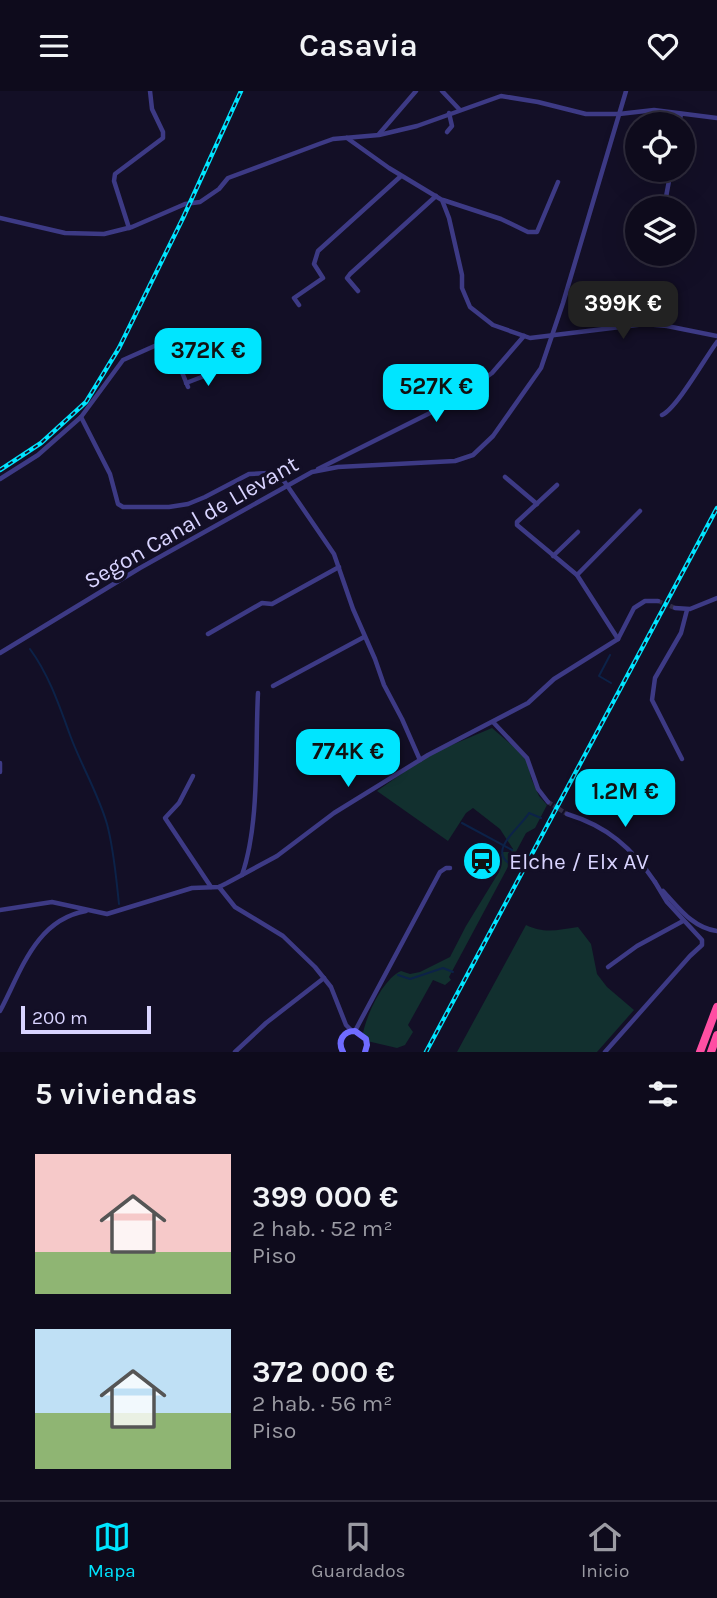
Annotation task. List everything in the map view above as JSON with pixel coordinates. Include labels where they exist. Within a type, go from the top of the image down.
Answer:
[{"type":"highway","points":[[700,1052],[717,1007]]},
{"type":"highway","points":[[711,1052],[717,1035]]},
{"type":"main road","points":[[342,1052],[340,1043],[343,1036],[356,1032],[367,1042],[365,1052]]},
{"type":"street","points":[[129,228],[114,181],[115,174],[163,138],[163,132],[152,109],[150,91]]},
{"type":"street","points":[[379,135],[416,91]]},
{"type":"street","points":[[442,91],[459,109]]},
{"type":"street","points":[[0,218],[44,229],[104,235],[129,228],[173,208],[200,202],[219,189],[228,178],[319,143],[379,135],[417,126],[512,91]]},
{"type":"street","name":"Segon Canal de Llevant","points":[[0,653],[140,568],[315,472],[338,467],[455,461],[472,455],[493,436],[541,368],[625,91]]},
{"type":"street","points":[[501,96],[586,114],[625,113]]},
{"type":"street","points":[[636,112],[668,112]]},
{"type":"street","points":[[447,132],[452,126],[449,113]]},
{"type":"street","points":[[695,116],[717,118]]},
{"type":"street","points":[[346,138],[401,176],[436,196],[501,219],[528,232],[537,232],[558,182]]},
{"type":"street","points":[[299,305],[294,298],[323,278],[314,264],[318,251],[401,176]]},
{"type":"street","points":[[358,291],[347,278],[350,274],[436,196]]},
{"type":"street","points":[[442,199],[462,275],[462,288],[470,307],[494,325],[524,336],[552,336],[645,324],[717,336]]},
{"type":"street","points":[[0,479],[38,455],[81,417],[123,360],[177,336],[184,354],[177,360],[187,385],[220,370]]},
{"type":"street","points":[[315,472],[323,465],[452,403],[492,373],[524,336]]},
{"type":"street","points":[[662,415],[667,413],[679,398],[717,342]]},
{"type":"street","points":[[81,417],[110,474],[118,504],[123,507],[169,507],[188,504],[249,474],[268,473],[288,485],[330,546],[384,685],[420,760]]},
{"type":"street","points":[[505,477],[537,504]]},
{"type":"street","points":[[557,485],[517,525],[577,575],[618,639]]},
{"type":"street","points":[[577,575],[640,511]]},
{"type":"street","points":[[553,556],[578,532]]},
{"type":"street","points":[[208,634],[262,603],[272,604],[339,567]]},
{"type":"street","points":[[675,608],[687,610],[717,598]]},
{"type":"street","points":[[0,910],[52,902],[107,915],[192,888],[219,887],[277,856],[334,813],[420,760],[528,703],[554,679],[618,639],[634,608],[649,600],[658,601]]},
{"type":"street","points":[[682,759],[652,700],[655,678],[681,633],[687,610]]},
{"type":"street","points":[[273,686],[365,637]]},
{"type":"street","points":[[242,876],[252,815],[258,693]]},
{"type":"street","points":[[493,722],[527,758],[538,789],[548,802]]},
{"type":"street","points":[[0,763],[0,772]]},
{"type":"street","points":[[193,776],[179,803],[165,818],[211,887]]},
{"type":"street","points":[[567,814],[609,832],[641,862],[667,902],[702,940],[702,945],[605,1052]]},
{"type":"street","points":[[344,1020],[356,1032],[440,872],[446,867],[450,868]]},
{"type":"street","points":[[655,882],[691,920],[706,929],[717,931]]},
{"type":"street","points":[[219,887],[235,907],[283,936],[324,978],[335,995],[344,1020],[343,1036]]},
{"type":"street","points":[[0,1011],[37,939],[69,917],[90,911]]},
{"type":"street","points":[[608,967],[683,921]]},
{"type":"street","points":[[235,1052],[266,1023],[324,978]]},
{"type":"green space","points":[[492,728],[527,758],[531,778],[539,796],[547,805],[535,828],[526,833],[449,977],[451,980],[445,985],[433,980],[408,1025],[413,1032],[405,1045],[397,1048],[367,1041],[363,1033],[365,1025],[372,1007],[388,981],[401,971],[410,974],[420,972],[450,957],[499,872],[500,866],[496,864],[503,852],[511,852],[513,849],[500,829],[473,808],[466,813],[448,841],[377,791],[428,755]]},
{"type":"green space","points":[[526,925],[545,930],[578,927],[591,944],[597,974],[607,987],[634,1010],[597,1052],[457,1052]]},
{"type":"waterway","points":[[30,649],[53,691],[107,824],[119,904]]},
{"type":"waterway","points":[[610,655],[599,676],[611,683]]},
{"type":"waterway","points":[[510,864],[502,852],[508,839],[529,813],[541,818]]},
{"type":"waterway","points":[[462,823],[512,850]]},
{"type":"waterway","points":[[398,975],[410,979],[443,968],[453,972]]},
{"type":"tunnel","points":[[658,601],[675,608]]},
{"type":"tunnel","points":[[548,802],[567,814]]},
{"type":"railway","points":[[0,470],[41,443],[86,402],[119,348],[241,91]]},
{"type":"railway","points":[[426,1052],[717,508]]},
{"type":"place","name":"Elche / Elx AV","points":[[482,861]]}]
